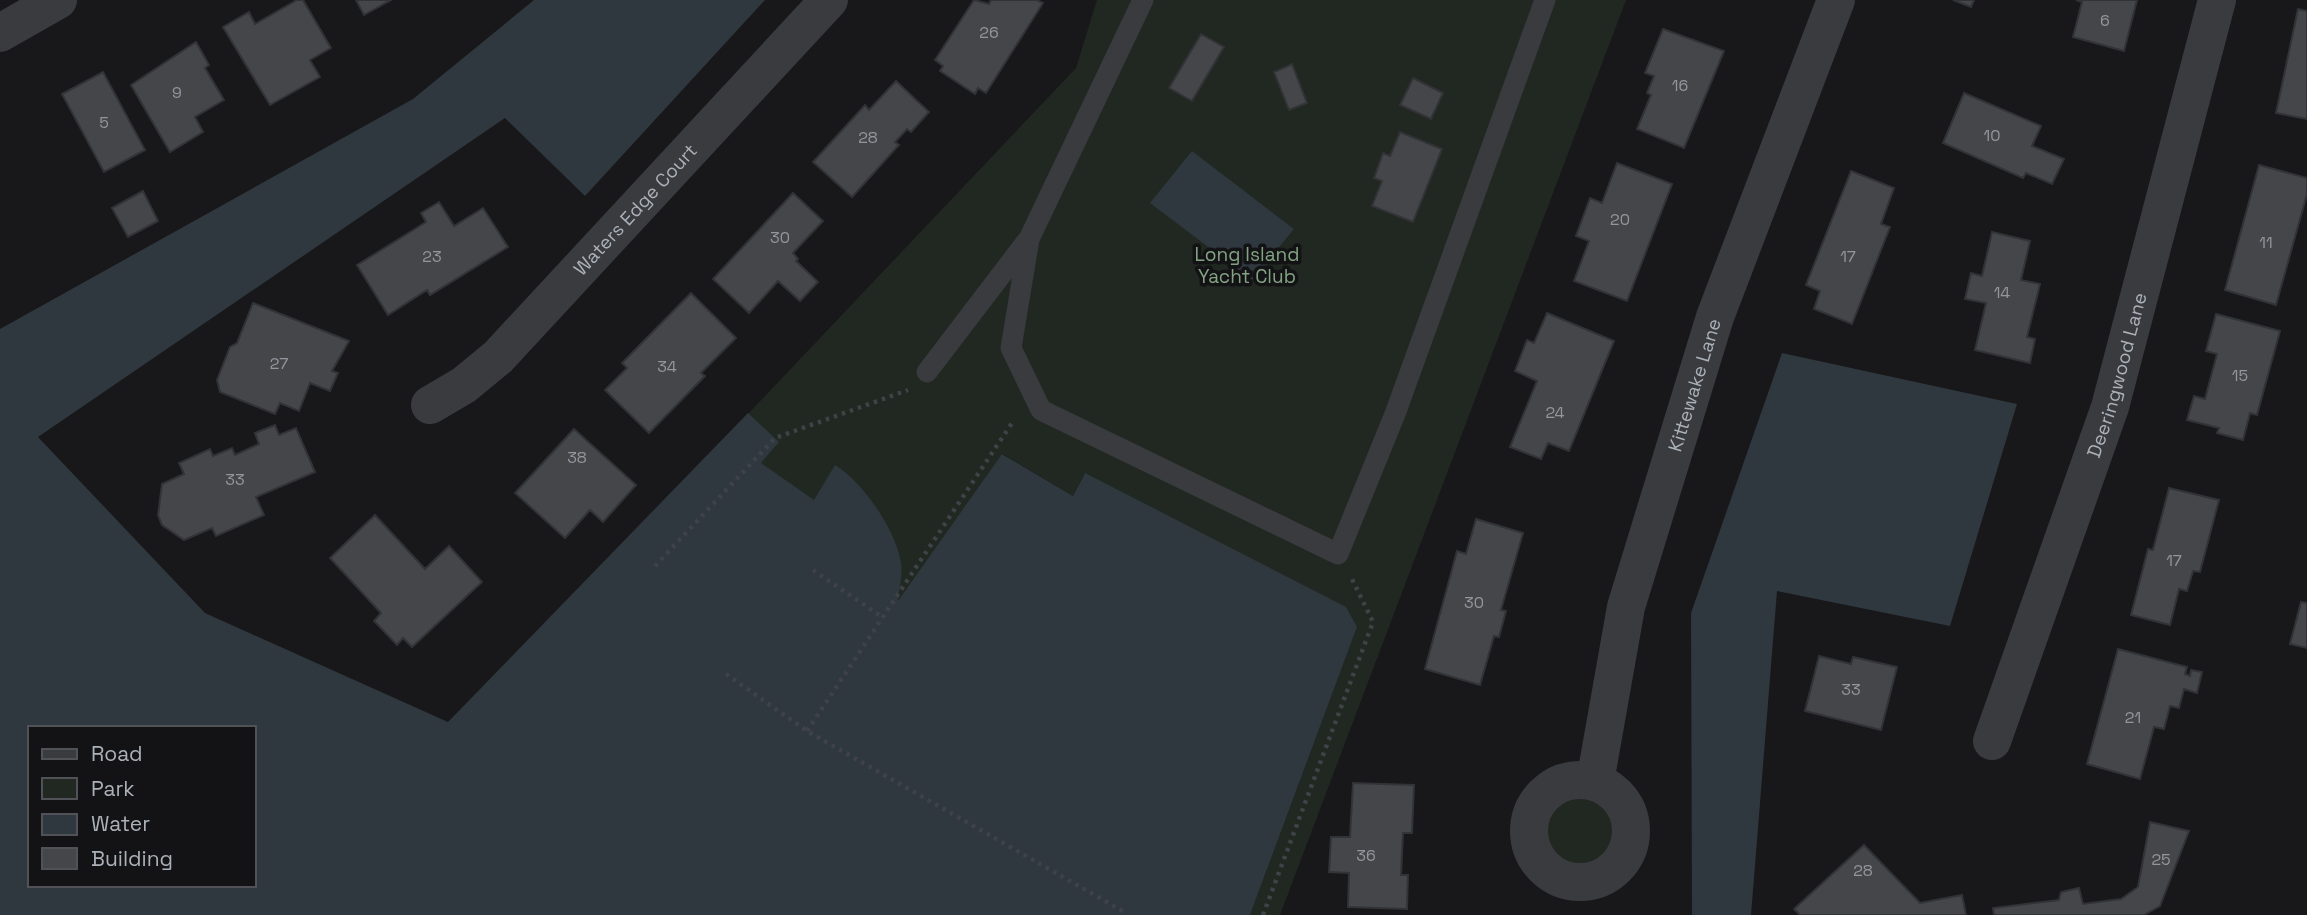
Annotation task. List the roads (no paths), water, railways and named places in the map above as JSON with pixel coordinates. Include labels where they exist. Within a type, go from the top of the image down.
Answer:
[{"type":"street","points":[[0,33],[58,0]]},
{"type":"street","name":"Waters Edge Court","points":[[430,405],[464,385],[498,357],[829,0]]},
{"type":"street","name":"Kittewake Lane","points":[[1595,782],[1626,607],[1715,317],[1836,0]]},
{"type":"street","name":"Deeringwood Lane","points":[[1992,741],[2110,407],[2217,0]]},
{"type":"lane","points":[[920,380],[1029,239],[1143,0]]},
{"type":"lane","points":[[1029,239],[1012,348],[1041,410],[1338,554],[1395,414],[1545,0]]},
{"type":"water","points":[[534,0],[765,0],[585,196],[505,118],[38,437],[205,613],[448,722],[748,413],[779,442],[761,463],[814,500],[835,465],[867,495],[893,536],[898,550],[902,572],[898,601],[1002,454],[1073,496],[1085,473],[1346,607],[1357,627],[1250,915],[0,915],[0,329],[413,99]]},
{"type":"water","points":[[1192,151],[1294,229],[1252,280],[1150,203]]},
{"type":"water","points":[[1782,353],[2017,404],[1950,626],[1777,591],[1751,915],[1692,915],[1691,613]]},
{"type":"park label","name":"Long Island Yacht Club","points":[[1247,265]]}]
